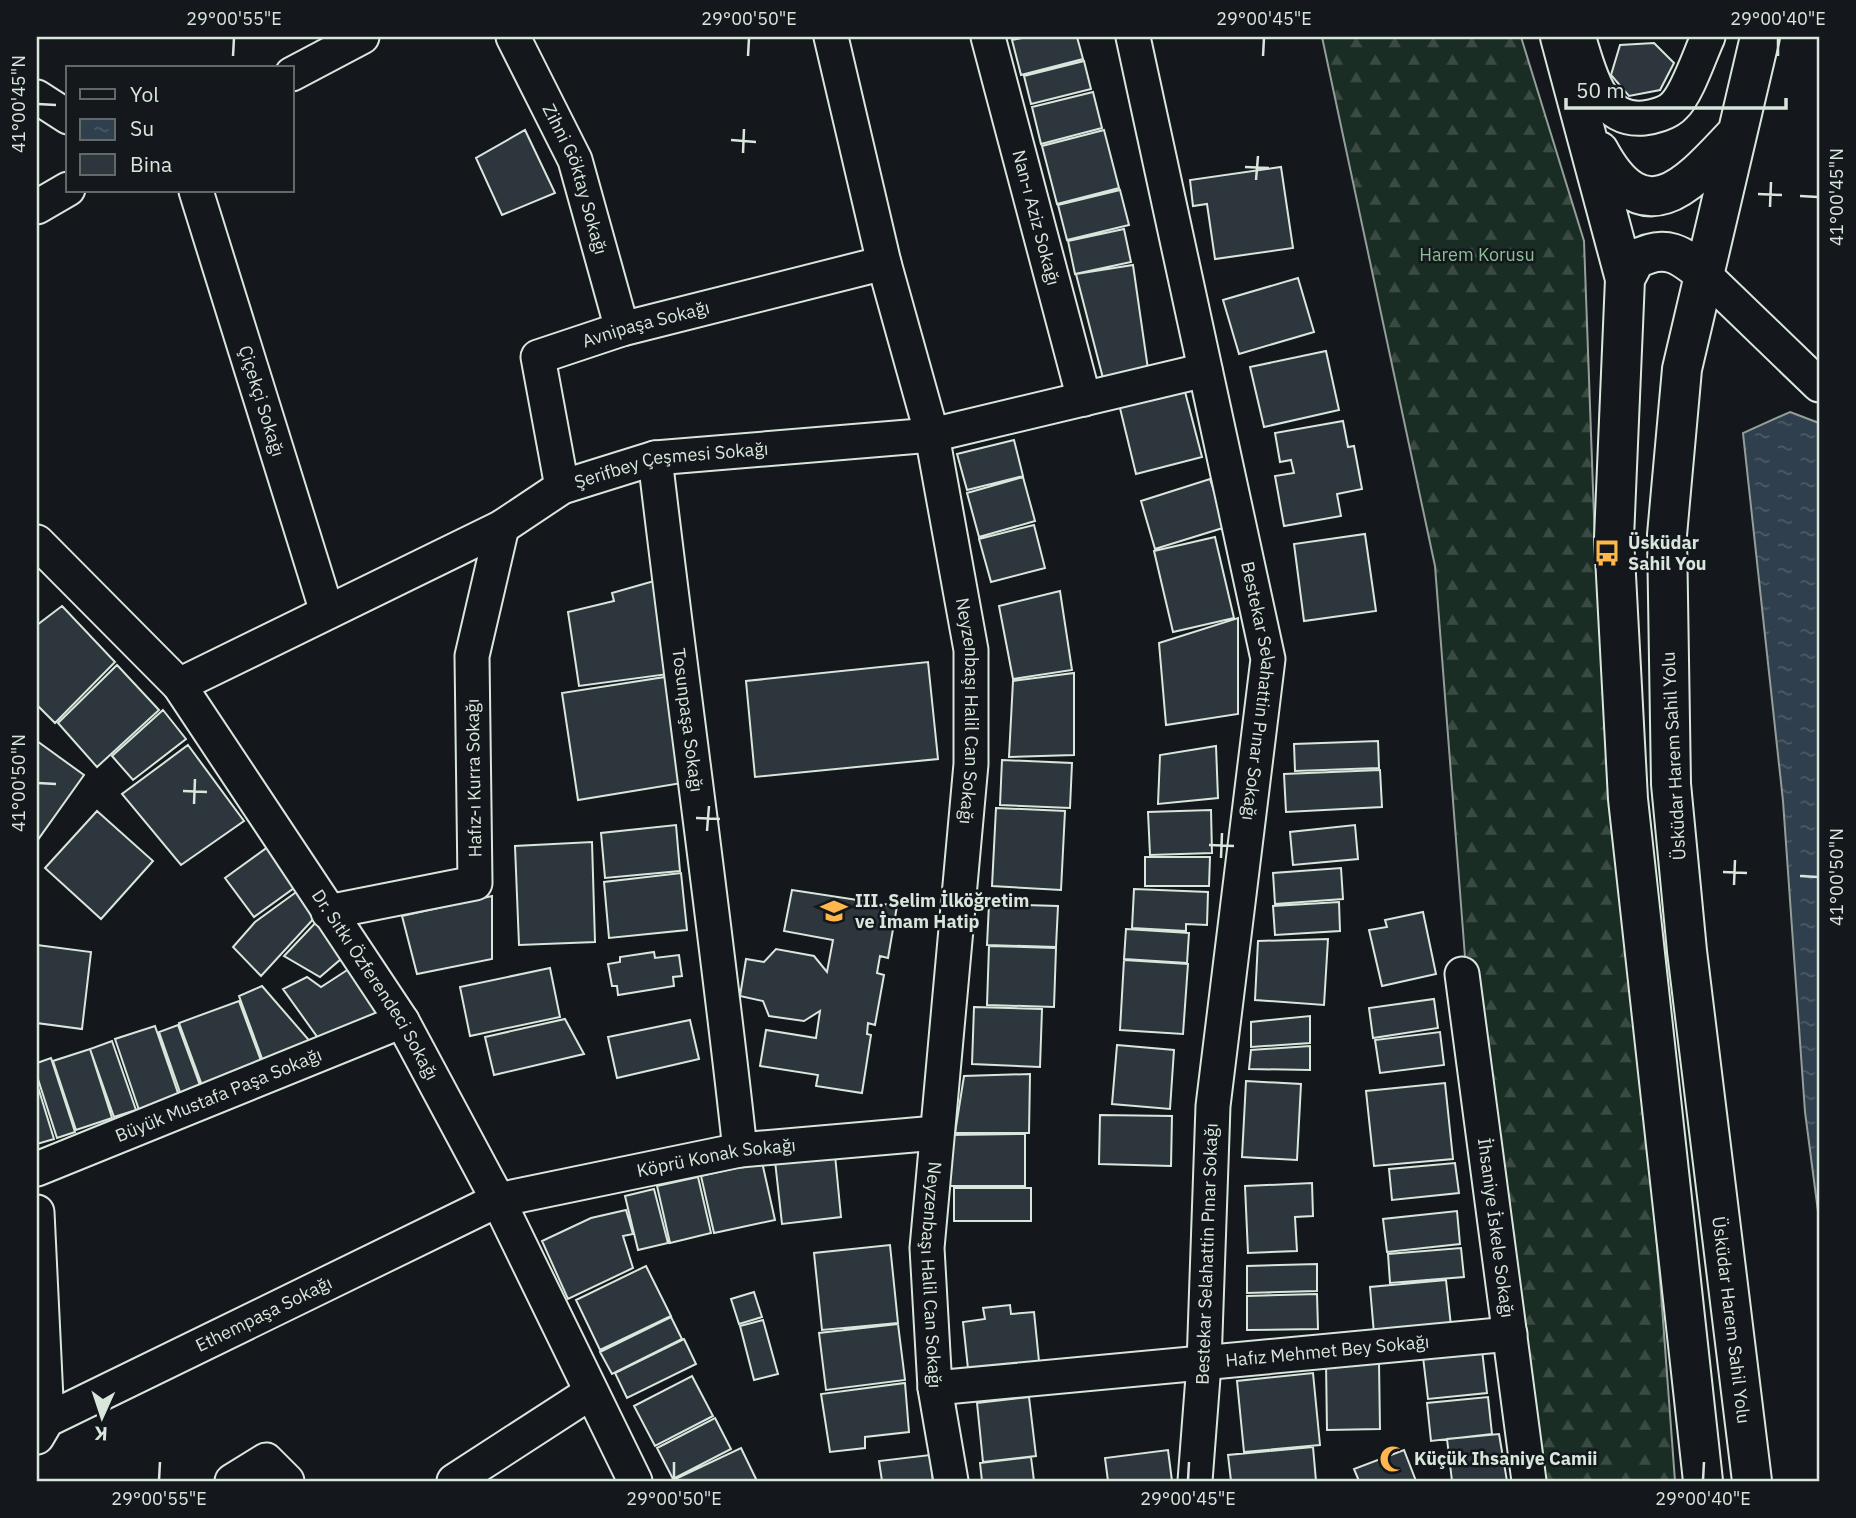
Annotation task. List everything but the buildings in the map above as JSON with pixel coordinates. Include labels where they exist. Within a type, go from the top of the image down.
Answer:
[{"type":"main road","points":[[1560,37],[1625,279],[1614,538],[1628,799],[1703,1481]]},
{"type":"main road","name":"Üsküdar Harem Sahil Yolu","points":[[1752,1481],[1690,977],[1671,784],[1667,535],[1682,369],[1760,37]]},
{"type":"main road","points":[[1584,125],[1610,171],[1624,186],[1639,195],[1655,198],[1672,194],[1693,180],[1735,135]]},
{"type":"main road","points":[[1625,279],[1635,260],[1659,250],[1672,251],[1685,257],[1704,275]]},
{"type":"street","points":[[294,73],[362,37]]},
{"type":"street","name":"Zihni Göktay Sokağı","points":[[513,37],[575,160],[622,329]]},
{"type":"street","name":"Neyzenbaşı Halil Can Sokağı","points":[[831,37],[884,263],[932,435],[971,650],[971,764],[927,1248],[935,1388],[951,1481]]},
{"type":"street","name":"Nan-ı Aziz Sokağı","points":[[988,37],[1084,399]]},
{"type":"street","name":"Bestekar Selahattin Pınar Sokağı","points":[[1133,37],[1268,659],[1213,1106],[1204,1364],[1195,1481]]},
{"type":"street","points":[[1578,37],[1592,86],[1610,107],[1630,119],[1653,117],[1675,106],[1708,37]]},
{"type":"street","points":[[37,97],[66,116]]},
{"type":"street","points":[[37,207],[66,190]]},
{"type":"street","name":"Çiçekçi Sokağı","points":[[196,192],[327,612]]},
{"type":"street","name":"Avnipaşa Sokağı","points":[[562,487],[538,357],[622,329],[884,263]]},
{"type":"street","points":[[1704,275],[1819,385]]},
{"type":"street","name":"Şerifbey Çeşmesi Sokağı","points":[[179,685],[502,527],[562,487],[655,458],[932,435],[1205,370]]},
{"type":"street","name":"Tosunpaşa Sokağı","points":[[655,458],[699,833],[723,989],[740,1150]]},
{"type":"street","name":"Hafız-ı Kurra Sokağı","points":[[328,912],[475,883],[472,656],[502,527]]},
{"type":"street","name":"Dr. Sıtkı Özferendeci Sokağı","points":[[37,542],[179,685],[402,1021],[498,1200],[635,1481]]},
{"type":"street","name":"İhsaniye İskele Sokağı","points":[[1462,974],[1529,1481]]},
{"type":"street","name":"Büyük Mustafa Paşa Sokağı","points":[[37,1169],[402,1021]]},
{"type":"street","name":"Köprü Konak Sokağı","points":[[498,1200],[740,1150],[936,1133]]},
{"type":"street","name":"Ethempaşa Sokağı","points":[[42,1428],[498,1200]]},
{"type":"street","points":[[37,1212],[42,1428]]},
{"type":"street","name":"Hafız Mehmet Bey Sokağı","points":[[935,1388],[1510,1334]]},
{"type":"street","points":[[454,1481],[590,1393]]},
{"type":"street","points":[[232,1481],[266,1460],[286,1481]]},
{"type":"green space","name":"Harem Korusu","points":[[1322,37],[1521,37],[1584,241],[1595,544],[1660,1280],[1675,1481],[1540,1481],[1465,957],[1435,566]]},
{"type":"water","points":[[1790,412],[1819,423],[1819,1219],[1805,1112],[1783,801],[1743,433]]},
{"type":"place","name":"Üsküdar Sahil You","points":[[1607,553]]},
{"type":"place","name":"III. Selim İlköğretim ve İmam Hatip","points":[[834,911]]},
{"type":"place","name":"Küçük Ihsaniye Camii","points":[[1393,1459]]}]
